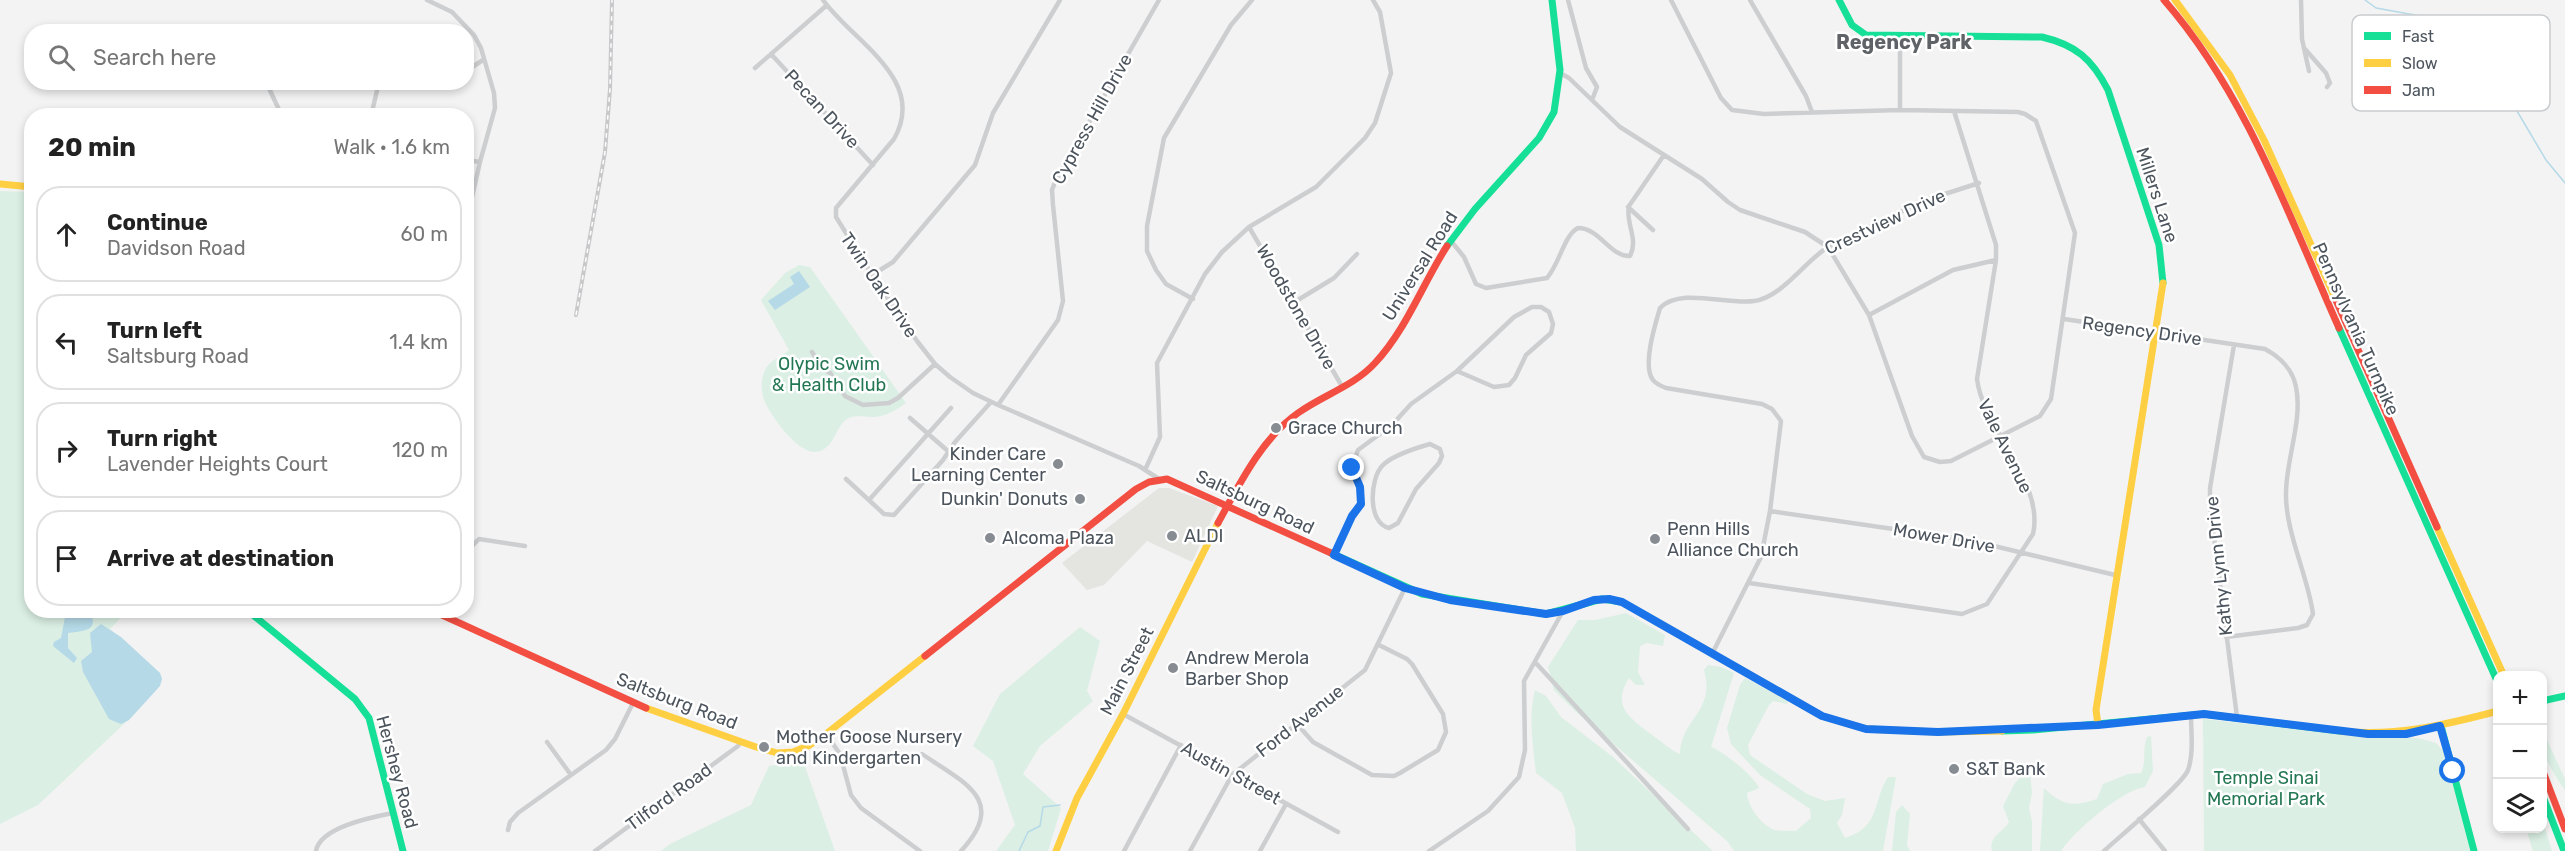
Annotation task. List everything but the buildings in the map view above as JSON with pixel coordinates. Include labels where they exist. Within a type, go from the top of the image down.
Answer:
[{"type":"main road","name":"Universal Road","points":[[1226,505],[1286,421],[1295,413],[1364,373],[1380,357],[1450,240],[1470,213],[1533,145],[1547,126],[1557,99],[1560,73],[1552,0]]},
{"type":"main road","name":"Millers Lane","points":[[1839,0],[1852,25],[1866,35],[2042,37],[2064,42],[2077,49],[2091,63],[2108,90],[2159,245],[2163,283],[2115,575],[2096,710],[2098,725]]},
{"type":"main road","name":"Pennsylvania Turnpike","points":[[2164,0],[2213,65],[2258,147],[2493,672]]},
{"type":"main road","name":"Pennsylvania Turnpike","points":[[2175,0],[2230,75],[2264,140],[2502,671]]},
{"type":"main road","points":[[0,184],[24,186]]},
{"type":"main road","name":"Saltsburg Road","points":[[448,618],[633,703],[741,742],[766,750],[789,753],[808,747],[826,734],[1136,489],[1159,479],[1176,482],[1405,588],[1435,597],[1546,614],[1563,611],[1594,600],[1616,600],[1822,716],[1866,729],[1938,732],[2098,725],[2192,715],[2237,717],[2368,734],[2406,734],[2493,712]]},
{"type":"main road","name":"Main Street","points":[[1056,851],[1069,810],[1124,714],[1226,505]]},
{"type":"main road","name":"Hershey Road","points":[[257,618],[363,708],[369,718],[404,851]]},
{"type":"main road","points":[[2547,700],[2565,696]]},
{"type":"main road","points":[[2440,726],[2474,851]]},
{"type":"main road","points":[[2546,779],[2565,829]]},
{"type":"main road","points":[[2547,807],[2564,851]]},
{"type":"street","points":[[427,0],[441,4],[465,24]]},
{"type":"street","name":"Twin Oak Drive","points":[[823,0],[888,68],[901,92],[903,115],[900,129],[836,208],[837,222],[872,276],[935,364],[972,392],[1145,470],[1159,479]]},
{"type":"street","points":[[872,276],[893,262],[975,165],[993,113],[1059,0]]},
{"type":"street","name":"Cypress Hill Drive","points":[[998,405],[1058,320],[1063,301],[1053,205],[1052,190],[1055,182],[1159,0]]},
{"type":"street","points":[[1192,299],[1166,284],[1150,260],[1145,238],[1164,138],[1231,25],[1252,0]]},
{"type":"street","points":[[1145,470],[1160,437],[1157,363],[1206,274],[1222,252],[1249,227],[1316,187],[1371,131],[1390,73],[1380,12],[1373,0]]},
{"type":"street","points":[[1568,0],[1586,68],[1598,87],[1592,100]]},
{"type":"street","name":"Regency Drive","points":[[1671,0],[1721,98],[1732,110],[1764,114],[1900,110],[2025,114],[2036,121],[2075,233],[2064,319],[2265,350],[2282,360],[2296,387],[2297,406],[2285,494],[2313,614],[2307,625],[2298,628],[2226,637]]},
{"type":"street","points":[[1750,0],[1806,96],[1812,112]]},
{"type":"street","points":[[2301,0],[2302,39],[2309,71]]},
{"type":"street","points":[[755,68],[827,5]]},
{"type":"street","points":[[1900,36],[1900,110]]},
{"type":"street","points":[[474,37],[482,48],[483,60],[494,93],[495,108],[474,188]]},
{"type":"street","points":[[2305,49],[2326,73],[2330,83],[2327,87]]},
{"type":"street","name":"Pecan Drive","points":[[771,54],[873,165]]},
{"type":"street","points":[[474,65],[483,60]]},
{"type":"street","points":[[1560,73],[1620,127],[1702,179],[1740,210],[1805,232],[1828,248],[1869,315],[1912,436],[1924,457],[1940,462],[1951,460],[2002,437],[2040,416],[2050,402],[2064,319]]},
{"type":"street","points":[[270,90],[278,108]]},
{"type":"street","points":[[373,108],[379,90]]},
{"type":"street","name":"Vale Avenue","points":[[1749,583],[1962,614],[1987,604],[2033,534],[2036,523],[2031,498],[1981,399],[1977,379],[1996,260],[1995,236],[1954,111]]},
{"type":"street","points":[[1450,240],[1464,257],[1476,284],[1481,287],[1547,278],[1558,264],[1569,234],[1578,228],[1597,234],[1620,254],[1630,256],[1634,241],[1628,207],[1664,154]]},
{"type":"street","points":[[474,161],[480,162]]},
{"type":"street","name":"Crestview Drive","points":[[1712,654],[1761,557],[1770,512],[1781,421],[1778,414],[1762,404],[1666,388],[1656,383],[1649,370],[1653,332],[1660,308],[1668,301],[1685,298],[1742,302],[1761,300],[1774,295],[1816,255],[1828,248],[1923,201],[1979,183]]},
{"type":"street","points":[[1628,207],[1653,230]]},
{"type":"street","name":"Woodstone Drive","points":[[1249,227],[1342,387]]},
{"type":"street","points":[[1293,303],[1334,278],[1357,254]]},
{"type":"street","points":[[1869,315],[1953,270],[1996,260]]},
{"type":"street","points":[[1334,555],[1352,516],[1360,506],[1360,487],[1352,472],[1355,454],[1392,425],[1411,404],[1457,371],[1505,324],[1528,308],[1541,307],[1551,316],[1553,324],[1551,333],[1526,355],[1509,385],[1494,387],[1457,371]]},
{"type":"street","name":"Kathy Lynn Drive","points":[[2234,345],[2210,497],[2237,717]]},
{"type":"street","points":[[812,352],[822,368],[831,373],[845,396],[863,405],[889,403],[898,398],[935,364]]},
{"type":"street","points":[[1467,362],[1470,376]]},
{"type":"street","points":[[846,479],[886,515],[894,514],[991,402]]},
{"type":"street","points":[[869,500],[951,408]]},
{"type":"street","points":[[910,418],[949,452]]},
{"type":"street","points":[[1433,444],[1440,449],[1441,460],[1416,489],[1395,526],[1389,528],[1382,526],[1375,517],[1373,509],[1375,478],[1384,464],[1426,445],[1433,444]]},
{"type":"street","points":[[1360,506],[1373,509]]},
{"type":"street","name":"Mower Drive","points":[[1770,512],[1969,540],[2115,575]]},
{"type":"street","points":[[474,544],[479,539],[525,546]]},
{"type":"street","name":"Ford Avenue","points":[[1190,851],[1232,775],[1365,670],[1405,588]]},
{"type":"street","points":[[1429,851],[1488,811],[1519,777],[1525,750],[1524,681],[1563,611]]},
{"type":"street","points":[[1297,724],[1313,742],[1372,775],[1394,776],[1438,750],[1446,732],[1443,714],[1412,664],[1407,659],[1379,645]]},
{"type":"street","points":[[1535,662],[1688,829]]},
{"type":"street","points":[[508,830],[510,822],[518,813],[606,750],[615,739],[633,703]]},
{"type":"street","name":"Austin Street","points":[[1124,714],[1338,832]]},
{"type":"street","points":[[2104,851],[2188,771],[2192,752],[2192,715]]},
{"type":"street","points":[[826,734],[840,754],[851,795],[861,808],[920,851]]},
{"type":"street","points":[[547,742],[572,775]]},
{"type":"street","name":"Tilford Road","points":[[595,851],[741,742]]},
{"type":"street","points":[[1124,851],[1181,745]]},
{"type":"street","points":[[922,754],[973,789],[980,798],[982,818],[978,830],[961,851]]},
{"type":"street","points":[[1260,851],[1286,804]]},
{"type":"street","points":[[316,851],[321,841],[339,828],[393,813]]},
{"type":"street","points":[[2139,819],[2165,851]]},
{"type":"shaded area","points":[[1159,488],[1169,488],[1218,506],[1192,562],[1147,541],[1104,585],[1087,590],[1062,563]]},
{"type":"green space","points":[[0,191],[24,192],[24,618],[120,618],[110,629],[160,673],[162,679],[126,722],[38,805],[0,824]]},
{"type":"green space","name":"Olypic Swim & Health Club","points":[[799,265],[810,267],[906,403],[881,416],[849,418],[844,421],[827,447],[815,452],[800,446],[784,431],[766,404],[762,390],[767,367],[789,350],[761,300],[785,273]]},
{"type":"green space","points":[[1626,613],[1665,635],[1663,646],[1647,643],[1640,646],[1638,672],[1645,685],[1636,685],[1629,678],[1622,697],[1630,717],[1680,754],[1686,732],[1702,706],[1705,696],[1704,670],[1708,665],[1721,667],[1734,673],[1711,747],[1738,765],[1756,783],[1759,788],[1747,793],[1748,798],[1752,808],[1767,826],[1774,830],[1796,831],[1811,818],[1810,809],[1760,775],[1731,744],[1727,728],[1740,685],[1745,678],[1788,701],[1787,704],[1773,701],[1769,705],[1748,745],[1750,755],[1807,794],[1825,801],[1845,798],[1842,815],[1837,823],[1845,838],[1865,827],[1874,813],[1888,777],[1896,777],[1883,851],[1734,851],[1728,842],[1575,711],[1554,690],[1548,667],[1578,620],[1595,620]]},
{"type":"green space","points":[[1080,627],[1100,641],[1087,691],[1093,701],[1040,746],[1023,774],[1061,808],[1048,851],[996,851],[1015,825],[993,761],[973,746],[1000,694]]},
{"type":"green space","points":[[1535,690],[1546,696],[1561,717],[1613,757],[1713,851],[1576,851],[1575,828],[1562,793],[1536,773],[1531,721]]},
{"type":"green space","name":"Temple Sinai Memorial Park","points":[[2203,719],[2363,737],[2418,738],[2436,743],[2444,752],[2470,851],[2204,851]]},
{"type":"green space","points":[[2151,736],[2153,771],[2145,787],[2124,795],[2112,803],[2076,833],[2061,851],[2040,851],[2044,788],[2063,802],[2075,804],[2097,799],[2103,784],[2128,774],[2141,773],[2147,737]]},
{"type":"green space","points":[[2547,740],[2565,779],[2565,790],[2547,759]]},
{"type":"green space","points":[[803,761],[835,851],[661,851],[670,844],[751,805],[769,766]]},
{"type":"green space","points":[[2026,771],[2030,773],[2032,793],[2029,808],[2032,822],[2032,851],[1992,851],[1994,838],[2009,822],[2003,806],[2015,783]]},
{"type":"green space","points":[[1902,805],[1910,814],[1907,845],[1910,851],[1892,851],[1896,812]]},
{"type":"green space","points":[[2527,833],[2546,833],[2552,851],[2533,851]]},
{"type":"water","points":[[799,271],[810,287],[775,310],[768,301],[794,284],[790,277]]},
{"type":"water","points":[[65,618],[92,618],[93,623],[88,629],[68,633],[68,648],[77,658],[74,663],[53,646],[54,642],[61,638]]},
{"type":"water","points":[[101,624],[121,637],[160,673],[162,679],[160,686],[129,720],[121,724],[109,719],[83,672],[81,661],[92,652],[90,633]]},
{"type":"waterway","points":[[2365,0],[2376,8],[2415,15]]},
{"type":"waterway","points":[[2517,111],[2546,160],[2565,183]]},
{"type":"waterway","points":[[1019,851],[1028,832],[1040,826],[1043,807],[1060,805]]},
{"type":"railway","points":[[576,315],[605,152],[610,89],[612,0]]},
{"type":"traffic: fast","points":[[1447,246],[1475,209],[1539,138],[1554,112],[1560,70],[1552,0]]},
{"type":"traffic: fast","points":[[1839,0],[1852,25],[1866,35],[2042,37],[2064,44],[2082,55],[2096,70],[2108,90],[2159,245],[2163,283]]},
{"type":"traffic: fast","points":[[2339,328],[2493,672]]},
{"type":"traffic: fast","points":[[1331,553],[1422,594],[1546,614],[1602,599],[1622,602],[1661,624]]},
{"type":"traffic: fast","points":[[257,618],[355,699],[369,718],[403,851]]},
{"type":"traffic: fast","points":[[2547,700],[2565,696]]},
{"type":"traffic: fast","points":[[2002,731],[2204,714],[2340,731]]},
{"type":"traffic: fast","points":[[2441,726],[2474,851]]},
{"type":"traffic: fast","points":[[2547,807],[2564,851]]},
{"type":"traffic: slow","points":[[2175,0],[2230,75],[2264,140],[2335,298]]},
{"type":"traffic: slow","points":[[0,184],[24,186]]},
{"type":"traffic: slow","points":[[2098,725],[2096,710],[2163,283]]},
{"type":"traffic: slow","points":[[1056,851],[1077,798],[1123,714],[1218,523]]},
{"type":"traffic: slow","points":[[2437,527],[2502,671]]},
{"type":"traffic: slow","points":[[1661,624],[1822,716],[1866,729],[1938,732],[2002,731]]},
{"type":"traffic: slow","points":[[646,708],[756,747],[777,753],[793,752],[808,746],[826,734],[925,656]]},
{"type":"traffic: slow","points":[[2340,731],[2400,731],[2459,721],[2493,712]]},
{"type":"traffic: jam","points":[[2164,0],[2193,36],[2219,75],[2264,157],[2339,328]]},
{"type":"traffic: jam","points":[[1218,523],[1252,463],[1273,435],[1298,413],[1358,378],[1386,350],[1405,322],[1447,246]]},
{"type":"traffic: jam","points":[[2335,298],[2437,527]]},
{"type":"traffic: jam","points":[[925,656],[1136,489],[1149,482],[1167,479],[1331,553]]},
{"type":"traffic: jam","points":[[449,618],[646,708]]},
{"type":"traffic: jam","points":[[2546,779],[2565,829]]},
{"type":"place","name":"Grace Church","points":[[1276,428]]},
{"type":"place","name":"Kinder Care Learning Center","points":[[1058,464]]},
{"type":"place","name":"Dunkin' Donuts","points":[[1080,499]]},
{"type":"place","name":"ALDI","points":[[1172,536]]},
{"type":"place","name":"Alcoma Plaza","points":[[990,538]]},
{"type":"place","name":"Penn Hills Alliance Church","points":[[1655,539]]},
{"type":"place","name":"Andrew Merola Barber Shop","points":[[1173,668]]},
{"type":"place","name":"Mother Goose Nursery and Kindergarten","points":[[764,747]]},
{"type":"place","name":"S&T Bank","points":[[1954,769]]},
{"type":"district","name":"Regency Park","points":[[1904,42]]},
{"type":"route","points":[[1352,468],[1360,487],[1361,504],[1352,516],[1334,555],[1405,588],[1450,600],[1546,614],[1563,611],[1594,600],[1616,600],[1822,716],[1850,726],[1883,731],[2033,730],[2204,714],[2368,734],[2406,734],[2440,726],[2453,771]]}]
